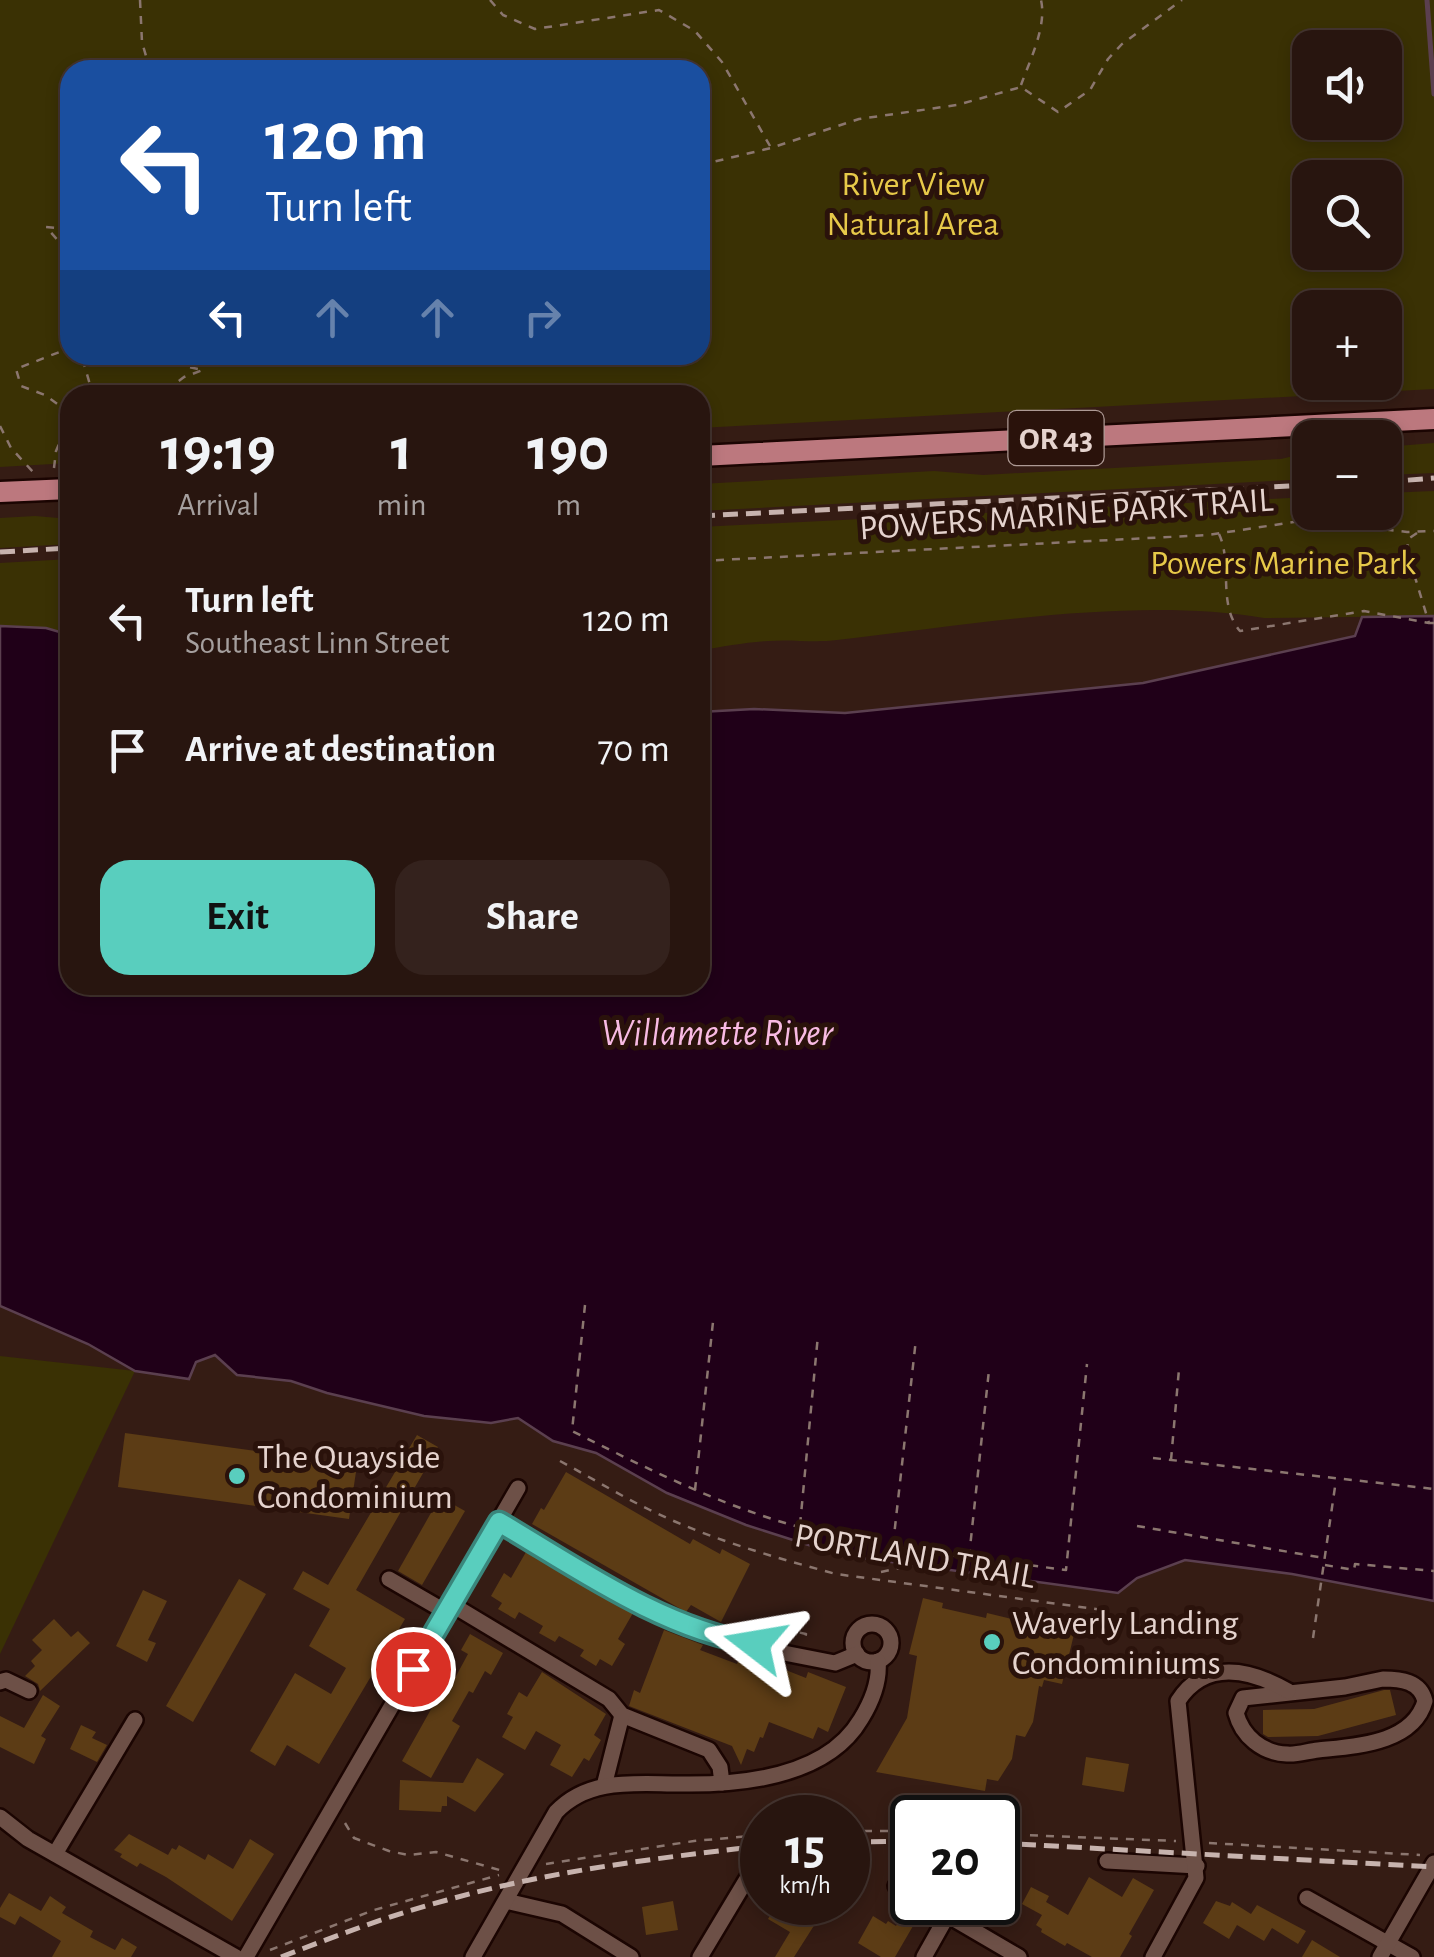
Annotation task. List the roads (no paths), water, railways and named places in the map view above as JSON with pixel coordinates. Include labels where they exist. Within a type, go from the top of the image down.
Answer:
[{"type":"main road","name":"OR 43","points":[[710,455],[1434,419]]},
{"type":"main road","points":[[0,492],[60,489]]},
{"type":"street","points":[[246,1957],[518,1488]]},
{"type":"street","points":[[499,1522],[650,1610],[694,1628],[755,1644]]},
{"type":"street","points":[[388,1579],[448,1608],[610,1699],[622,1715],[709,1750],[720,1767],[722,1782]]},
{"type":"street","points":[[870,1623],[889,1633],[887,1655],[866,1661],[857,1654],[853,1645],[857,1631],[870,1623]]},
{"type":"street","points":[[784,1654],[834,1663],[857,1654]]},
{"type":"street","points":[[473,1957],[556,1812],[568,1800],[621,1782],[722,1782],[802,1766],[828,1753],[854,1732],[878,1679],[878,1660]]},
{"type":"street","points":[[1153,1957],[1196,1878],[1178,1701],[1188,1686],[1206,1674],[1240,1673],[1270,1680],[1288,1691],[1400,1679],[1414,1685],[1425,1701],[1416,1721],[1383,1740],[1287,1754],[1253,1742],[1240,1729],[1236,1713],[1244,1698],[1288,1691]]},
{"type":"street","points":[[0,1682],[6,1680],[29,1691]]},
{"type":"street","points":[[604,1786],[622,1715]]},
{"type":"street","points":[[54,1854],[135,1720]]},
{"type":"street","points":[[0,1817],[54,1854],[236,1957]]},
{"type":"street","points":[[1107,1861],[1196,1866]]},
{"type":"street","points":[[1384,1950],[1434,1863]]},
{"type":"street","points":[[700,1957],[740,1890]]},
{"type":"street","points":[[1307,1898],[1384,1950],[1412,1957]]},
{"type":"street","points":[[506,1901],[562,1914],[631,1957]]},
{"type":"street","points":[[924,1957],[942,1925]]},
{"type":"street","points":[[963,1925],[1019,1957]]},
{"type":"water","name":"Willamette River","points":[[1434,616],[1434,1601],[1292,1574],[1185,1560],[1137,1578],[1118,1593],[840,1555],[746,1525],[667,1493],[596,1453],[553,1441],[518,1418],[491,1423],[424,1416],[291,1381],[237,1375],[215,1355],[196,1362],[189,1379],[135,1371],[88,1344],[0,1306],[0,626],[60,632],[60,995],[710,995],[710,711],[845,713],[1143,683],[1355,636],[1362,617]]},
{"type":"waterway","points":[[1427,0],[1434,94]]},
{"type":"railway","points":[[1402,481],[1434,478]]},
{"type":"railway","points":[[710,515],[1292,486]]},
{"type":"railway","points":[[0,552],[60,549]]},
{"type":"railway","points":[[870,1842],[890,1841]]},
{"type":"railway","points":[[1020,1844],[1434,1867]]},
{"type":"railway","points":[[281,1957],[384,1919],[486,1890],[603,1867],[740,1849]]},
{"type":"place","name":"The Quayside Condominium","points":[[237,1476]]},
{"type":"place","name":"Waverly Landing Condominiums","points":[[992,1642]]},
{"type":"park label","name":"River View Natural Area","points":[[913,203]]},
{"type":"park label","name":"Powers Marine Park","points":[[1283,562]]}]
